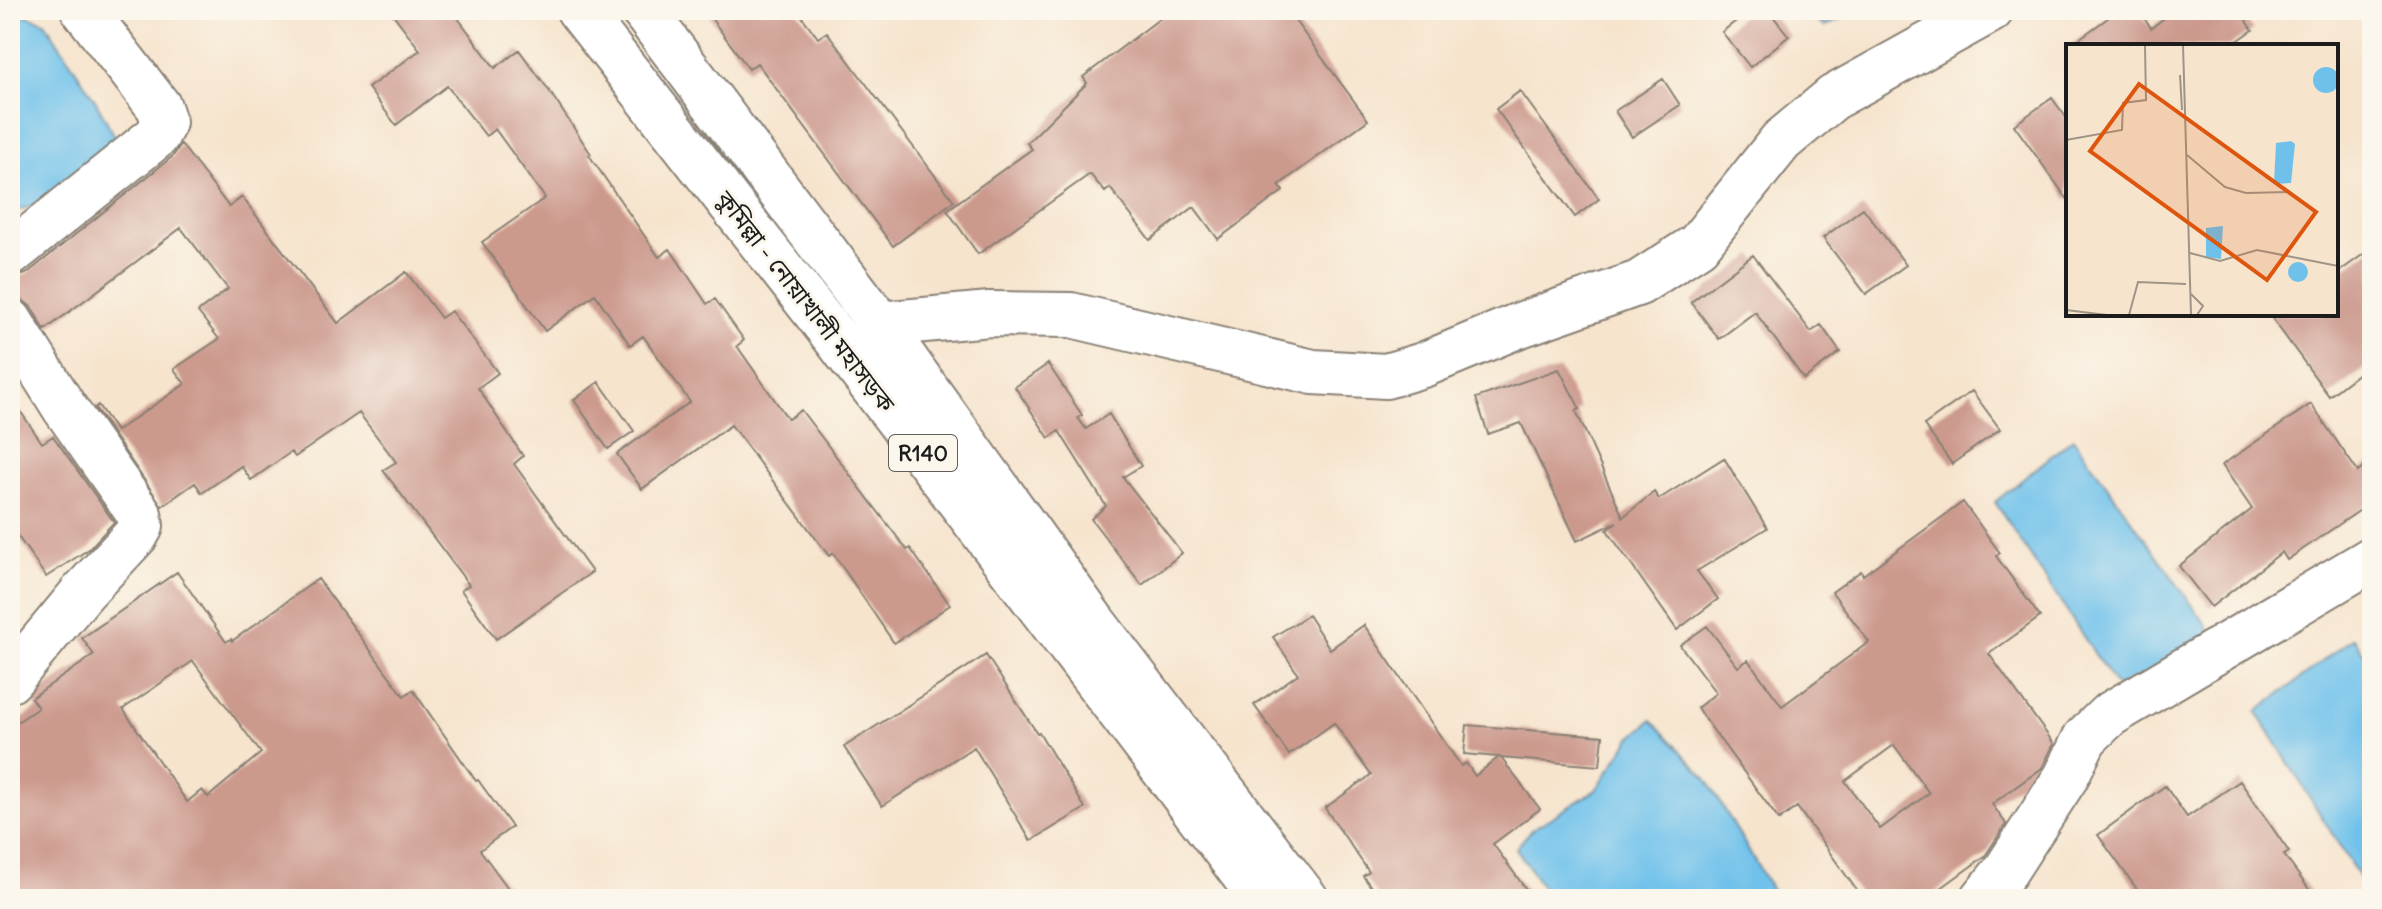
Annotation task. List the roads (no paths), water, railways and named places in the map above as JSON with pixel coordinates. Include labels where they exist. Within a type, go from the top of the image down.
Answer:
[{"type":"street","points":[[10,254],[157,136],[164,122],[159,107],[84,10]]},
{"type":"street","name":"কুমিল্লা - নোয়াখালী মহাসড়ক","points":[[579,10],[837,340],[1262,899]]},
{"type":"street","name":"কুমিল্লা - নোয়াখালী মহাসড়ক","points":[[643,10],[880,324],[1094,623],[1306,899]]},
{"type":"street","points":[[880,324],[990,314],[1071,315],[1313,372],[1386,376],[1423,365],[1517,326],[1639,283],[1698,245],[1781,141],[1834,97],[1991,10]]},
{"type":"street","points":[[10,321],[64,407],[139,514],[141,526],[10,680]]},
{"type":"street","points":[[1983,899],[2006,870],[2066,777],[2085,738],[2109,715],[2372,559]]},
{"type":"water","points":[[10,10],[45,22],[118,142],[71,192],[11,213]]},
{"type":"water","points":[[1801,10],[1858,10],[1825,27]]},
{"type":"water","points":[[2073,438],[2212,633],[2119,691],[1995,502]]},
{"type":"water","points":[[2353,638],[2372,664],[2372,872],[2360,879],[2257,712]]},
{"type":"water","points":[[1652,720],[1706,778],[1777,899],[1550,899],[1516,848],[1531,830],[1596,790],[1630,739]]}]
